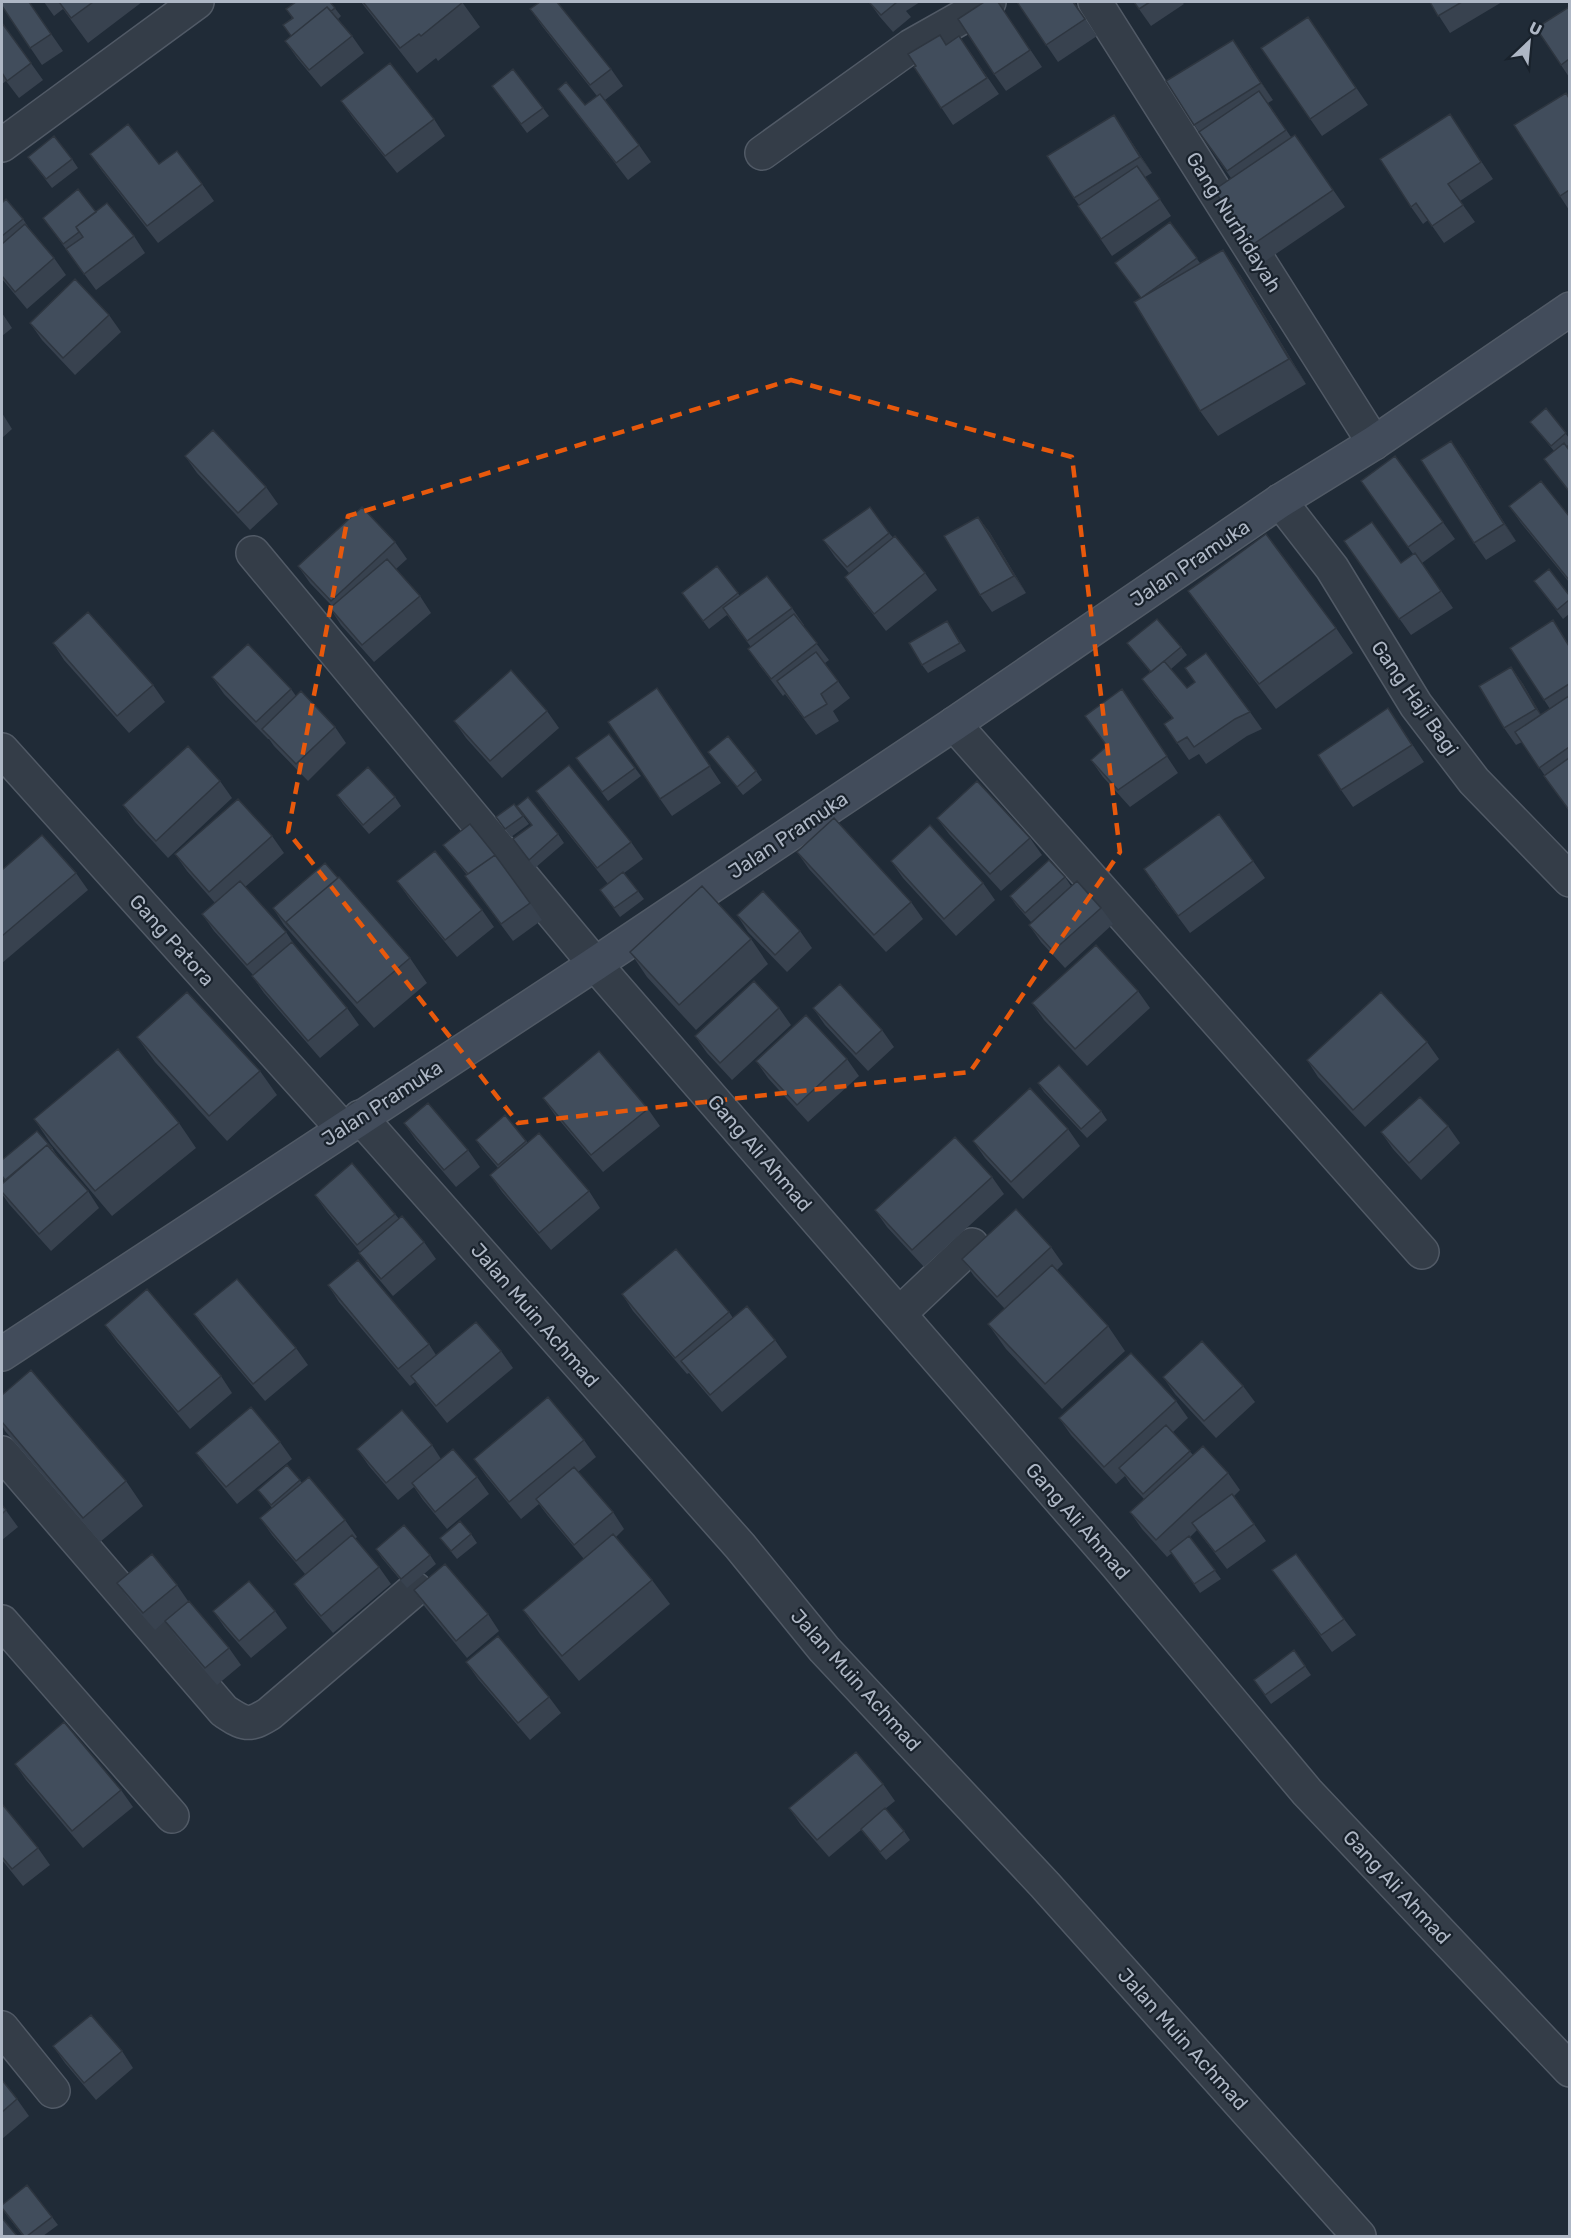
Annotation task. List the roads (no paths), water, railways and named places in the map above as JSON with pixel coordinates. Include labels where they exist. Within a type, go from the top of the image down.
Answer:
[{"type":"street","points":[[2,145],[197,2]]},
{"type":"street","points":[[762,153],[911,46],[989,2]]},
{"type":"street","name":"Gang Nurhidayah","points":[[1095,2],[1374,443]]},
{"type":"street","name":"Jalan Pramuka","points":[[2,1354],[595,964],[954,724],[1280,501],[1374,443],[1569,309]]},
{"type":"street","name":"Gang Haji Bagi","points":[[1280,501],[1332,568],[1416,705],[1474,781],[1569,880]]},
{"type":"street","name":"Gang Ali Ahmad","points":[[253,553],[595,964],[1116,1564],[1307,1792],[1569,2070]]},
{"type":"street","points":[[954,724],[1422,1252]]},
{"type":"street","name":"Gang Patora","points":[[2,750],[352,1123]]},
{"type":"street","name":"Jalan Muin Achmad","points":[[352,1123],[740,1546],[824,1649],[1053,1894],[1359,2236]]},
{"type":"street","points":[[899,1314],[972,1245]]},
{"type":"street","points":[[2,1453],[224,1711],[241,1722],[253,1723],[269,1713],[416,1589]]},
{"type":"street","points":[[2,1622],[172,1816]]},
{"type":"street","points":[[2,2028],[53,2091]]}]
